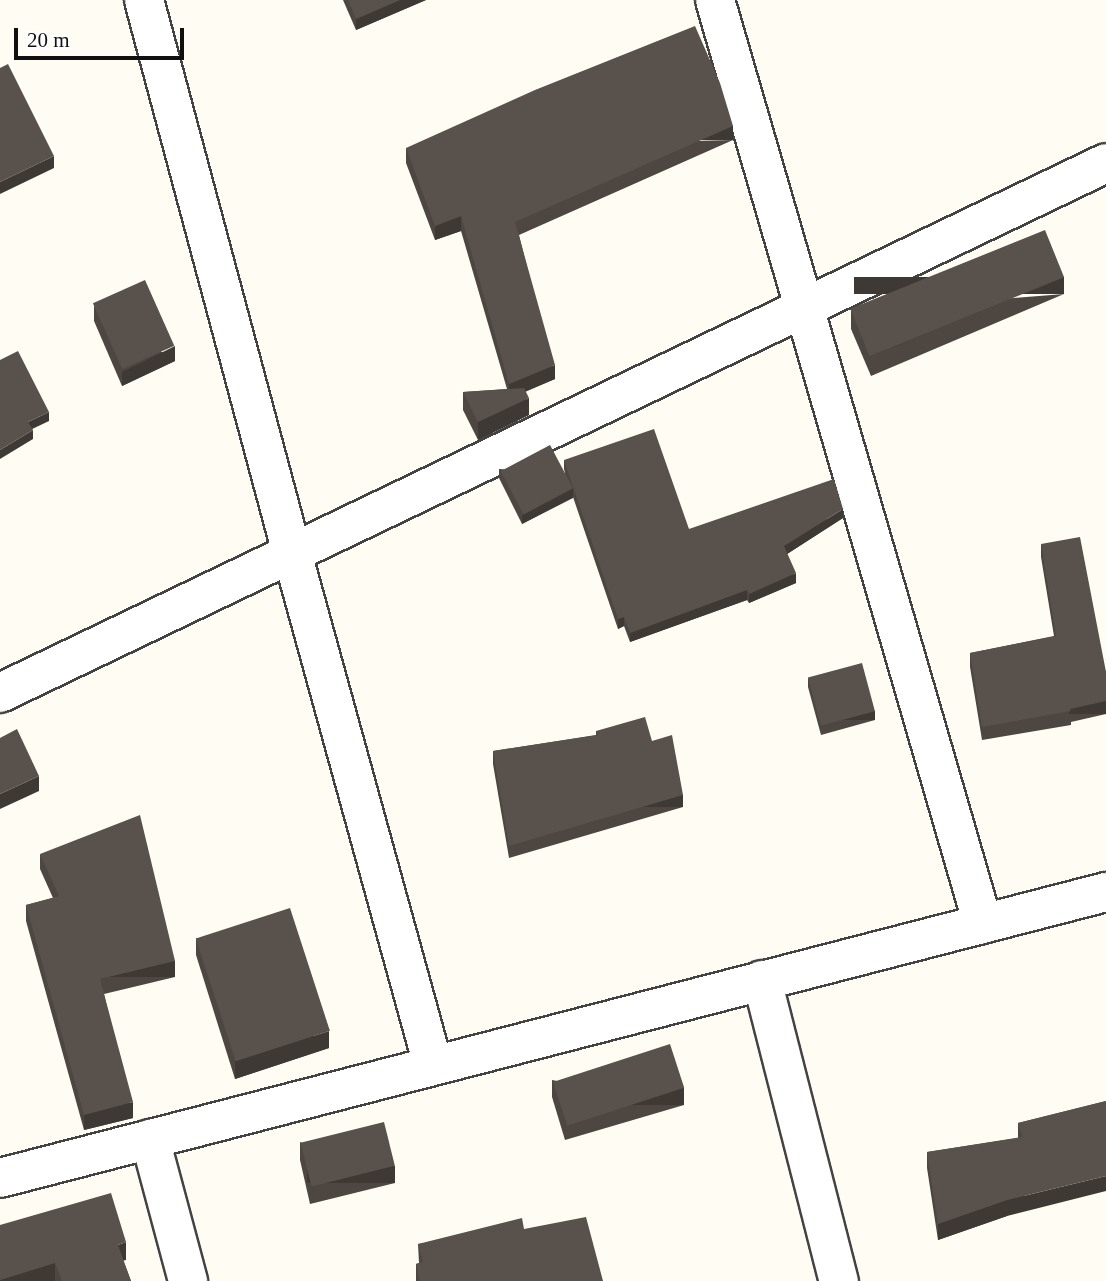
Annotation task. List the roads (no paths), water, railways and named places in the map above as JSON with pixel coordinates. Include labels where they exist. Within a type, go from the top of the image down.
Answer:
[{"type":"street","points":[[145,0],[292,553],[433,1065]]},
{"type":"street","points":[[715,0],[983,924]]},
{"type":"street","points":[[0,693],[1106,163]]},
{"type":"street","points":[[0,1178],[1106,892]]},
{"type":"street","points":[[762,981],[839,1281]]},
{"type":"street","points":[[150,1139],[188,1281]]}]
